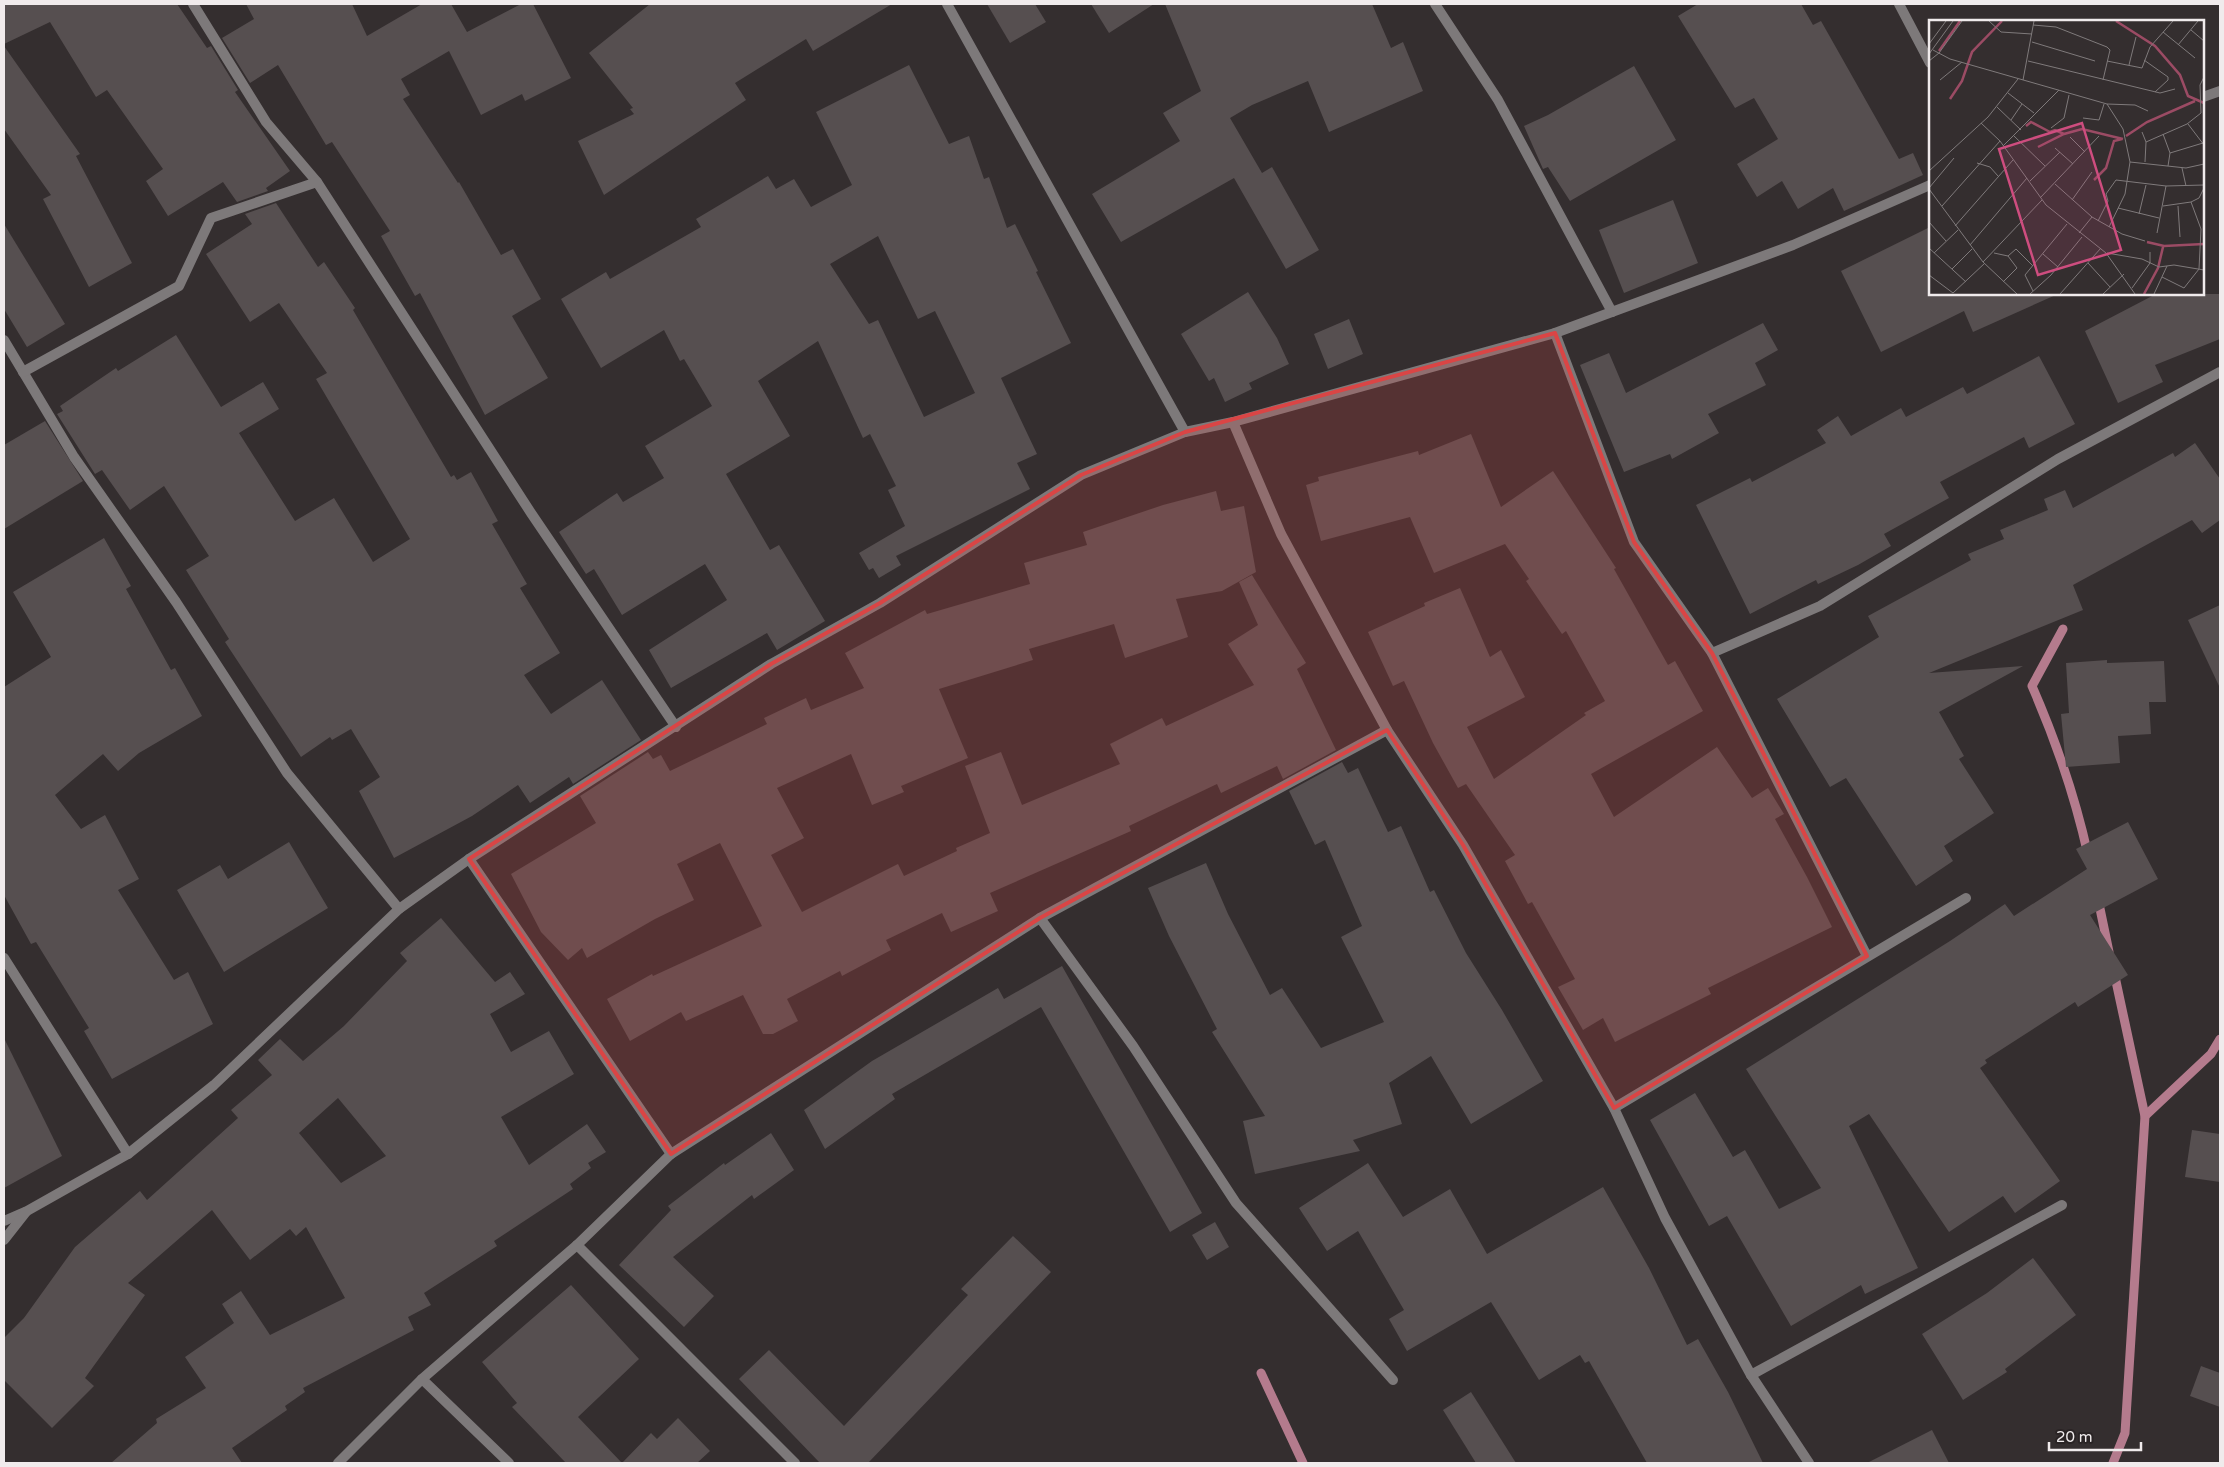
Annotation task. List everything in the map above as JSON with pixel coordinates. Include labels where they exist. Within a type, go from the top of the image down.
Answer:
[{"type":"street","points":[[193,4],[266,122],[316,182],[530,513],[676,727]]},
{"type":"street","points":[[946,4],[1185,432]]},
{"type":"street","points":[[1435,4],[1498,100],[1612,312]]},
{"type":"street","points":[[1898,4],[1929,61]]},
{"type":"street","points":[[2204,97],[2220,91]]},
{"type":"street","points":[[22,372],[179,286],[211,218],[316,182]]},
{"type":"street","points":[[4,1221],[27,1211],[128,1154],[214,1085],[399,909],[469,859],[771,664],[880,603],[1081,474],[1185,432],[1233,422],[1556,333],[1793,245],[1929,185]]},
{"type":"street","points":[[1556,333],[1634,542],[1712,653],[1867,956]]},
{"type":"street","points":[[4,340],[74,457],[176,602],[287,772],[399,909]]},
{"type":"street","points":[[1712,653],[1820,606],[2058,459],[2220,372]]},
{"type":"street","points":[[1233,422],[1281,534],[1387,730],[1463,845],[1614,1108],[1665,1218],[1751,1375],[1809,1463]]},
{"type":"street","points":[[338,1463],[422,1379],[577,1245],[671,1154],[1040,918],[1387,730]]},
{"type":"street","points":[[469,859],[671,1154]]},
{"type":"street","points":[[1614,1108],[1966,898]]},
{"type":"street","points":[[1040,918],[1133,1046],[1236,1203],[1393,1380]]},
{"type":"street","points":[[4,958],[128,1154]]},
{"type":"street","points":[[1751,1375],[2062,1205]]},
{"type":"street","points":[[4,1240],[27,1211]]},
{"type":"street","points":[[577,1245],[795,1463]]},
{"type":"street","points":[[422,1379],[509,1463]]},
{"type":"highlighted area","points":[[1555,333],[1634,542],[1712,653],[1867,956],[1614,1108],[1463,845],[1387,730],[1040,918],[671,1154],[469,859],[771,664],[880,603],[1081,475],[1185,432]]},
{"type":"building","points":[[4,4],[177,4],[207,48],[211,46],[238,90],[235,92],[290,171],[266,188],[268,191],[237,202],[223,182],[168,216],[146,181],[163,169],[107,90],[96,97],[50,22],[4,44]]},
{"type":"building","points":[[246,4],[352,4],[367,36],[422,4],[451,4],[467,32],[521,4],[533,4],[571,78],[525,101],[522,94],[481,115],[449,51],[401,79],[410,95],[403,99],[459,182],[501,255],[513,249],[541,299],[512,316],[548,378],[485,415],[420,293],[415,296],[381,236],[390,231],[332,142],[326,145],[278,65],[250,83],[222,38],[254,19]]},
{"type":"building","points":[[650,4],[892,4],[813,51],[806,39],[735,83],[746,100],[604,195],[578,141],[634,114],[630,109],[633,108],[589,53]]},
{"type":"building","points":[[987,4],[1035,4],[1046,22],[1010,43]]},
{"type":"building","points":[[1091,4],[1154,4],[1109,33]]},
{"type":"building","points":[[1165,4],[1372,4],[1391,48],[1403,42],[1423,91],[1329,132],[1308,81],[1252,105],[1230,118],[1262,173],[1272,167],[1319,250],[1286,269],[1234,178],[1121,242],[1092,194],[1180,141],[1163,113],[1201,91]]},
{"type":"building","points":[[1698,4],[1801,4],[1813,25],[1821,21],[1899,159],[1913,153],[1923,175],[1844,211],[1833,188],[1798,209],[1782,181],[1757,197],[1737,164],[1778,139],[1754,98],[1735,108],[1678,16]]},
{"type":"building","points":[[4,46],[80,154],[76,156],[132,263],[89,287],[43,199],[51,195],[4,129]]},
{"type":"building","points":[[909,65],[949,144],[969,136],[984,179],[989,177],[1007,228],[1015,224],[1071,343],[1001,378],[1037,454],[1017,463],[1030,489],[896,556],[901,565],[879,578],[873,568],[869,570],[859,553],[905,526],[888,490],[896,486],[870,434],[863,438],[818,341],[758,381],[790,436],[726,474],[770,550],[779,545],[825,621],[777,650],[767,633],[671,688],[649,650],[727,600],[705,564],[622,615],[594,569],[586,574],[559,532],[617,493],[623,502],[664,478],[645,446],[712,406],[684,359],[680,361],[664,330],[601,368],[561,299],[606,272],[610,279],[701,227],[696,219],[768,176],[776,189],[794,179],[811,207],[852,185],[816,112]],"holes":[[[878,236],[918,319],[935,311],[975,393],[924,417],[878,320],[869,324],[830,264]]]},
{"type":"building","points":[[1634,66],[1676,140],[1570,201],[1548,167],[1543,169],[1524,126],[1548,115]]},
{"type":"building","points":[[1673,200],[1698,263],[1624,293],[1599,230]]},
{"type":"building","points":[[276,203],[318,267],[324,262],[355,308],[353,310],[451,477],[454,475],[457,480],[471,472],[498,521],[492,524],[527,584],[520,588],[560,653],[524,675],[551,714],[602,680],[641,740],[573,784],[569,777],[530,803],[518,785],[472,816],[394,858],[359,791],[380,777],[351,729],[332,740],[330,737],[301,757],[225,642],[229,639],[186,570],[209,556],[164,486],[130,510],[102,470],[95,474],[57,414],[63,411],[60,406],[116,368],[118,371],[176,335],[221,407],[263,382],[279,409],[239,433],[295,521],[334,498],[373,562],[410,539],[316,379],[327,373],[279,303],[250,322],[206,254],[252,224],[245,214]]},
{"type":"building","points":[[4,224],[65,324],[27,347],[4,309]]},
{"type":"building","points":[[1929,227],[1929,295],[2056,295],[1973,332],[1964,311],[1881,352],[1841,271]]},
{"type":"building","points":[[1248,292],[1277,338],[1289,364],[1249,383],[1252,389],[1225,402],[1214,378],[1209,381],[1181,334]]},
{"type":"building","points":[[2220,294],[2220,339],[2155,365],[2163,382],[2118,403],[2085,331],[2154,295]]},
{"type":"building","points":[[1349,319],[1363,354],[1328,369],[1314,334]]},
{"type":"building","points":[[1763,323],[1778,350],[1755,363],[1766,385],[1708,414],[1719,433],[1672,459],[1670,454],[1624,472],[1580,365],[1609,353],[1626,393]]},
{"type":"building","points":[[2039,356],[2075,424],[2029,448],[2024,437],[1940,482],[1949,498],[1884,534],[1891,546],[1858,565],[1818,584],[1816,580],[1750,614],[1696,505],[1750,478],[1752,482],[1826,443],[1817,430],[1838,416],[1851,436],[1901,408],[1906,417],[1963,387],[1967,394]]},
{"type":"building","points":[[45,421],[83,481],[4,529],[4,445]]},
{"type":"building","points":[[1471,434],[1501,507],[1553,471],[1616,568],[1614,569],[1668,665],[1675,661],[1703,711],[1591,774],[1614,817],[1717,747],[1752,798],[1768,788],[1784,814],[1775,819],[1832,927],[1708,988],[1711,994],[1615,1042],[1603,1018],[1583,1030],[1558,987],[1575,979],[1532,902],[1528,904],[1505,861],[1515,855],[1466,784],[1458,788],[1433,743],[1404,681],[1393,686],[1368,632],[1425,606],[1424,603],[1460,588],[1490,657],[1501,650],[1525,697],[1467,727],[1494,779],[1586,715],[1584,713],[1605,701],[1566,631],[1562,634],[1526,581],[1529,579],[1505,544],[1434,573],[1410,517],[1321,541],[1306,485],[1319,481],[1318,477],[1418,451],[1419,455]]},
{"type":"building","points":[[2195,443],[2220,479],[2220,520],[2202,533],[2192,520],[2073,585],[2083,610],[1929,673],[2023,666],[1939,712],[1964,756],[1959,759],[1994,813],[1944,846],[1953,861],[1916,886],[1846,778],[1830,787],[1777,699],[1879,637],[1868,616],[1971,560],[1968,554],[2004,539],[2000,530],[2048,510],[2044,499],[2065,490],[2073,508],[2173,453],[2175,457]]},
{"type":"building","points":[[1216,491],[1221,511],[1244,506],[1256,572],[1222,591],[1176,599],[1188,637],[1125,658],[1114,624],[1029,649],[1033,660],[939,689],[968,758],[901,786],[904,792],[872,805],[851,754],[777,788],[804,838],[771,855],[802,912],[898,864],[904,876],[957,851],[956,848],[990,833],[965,766],[1001,752],[1022,805],[1120,764],[1110,744],[1162,718],[1166,726],[1254,685],[1228,644],[1258,625],[1239,582],[1252,575],[1306,663],[1297,669],[1336,750],[1283,779],[1277,766],[1221,793],[1217,784],[1129,826],[1131,831],[990,893],[998,911],[951,932],[942,913],[886,940],[891,950],[842,976],[840,971],[787,999],[798,1021],[773,1034],[763,1034],[743,995],[686,1021],[681,1012],[630,1041],[607,999],[652,974],[653,976],[762,926],[720,843],[677,864],[694,900],[655,919],[587,958],[582,948],[568,960],[541,932],[511,874],[596,823],[580,796],[648,752],[653,759],[661,755],[670,771],[767,724],[764,718],[806,698],[811,710],[864,688],[845,653],[925,610],[927,614],[1030,584],[1024,563],[1087,545],[1083,532],[1163,505]]},
{"type":"building","points":[[104,538],[131,586],[126,589],[171,670],[175,668],[202,716],[139,753],[118,771],[103,754],[55,795],[81,829],[105,815],[139,879],[118,890],[174,980],[188,972],[213,1024],[112,1079],[84,1031],[89,1028],[36,942],[31,944],[4,895],[4,687],[51,657],[13,592]]},
{"type":"building","points":[[2220,605],[2220,688],[2188,620]]},
{"type":"building","points":[[2107,660],[2107,663],[2164,661],[2166,702],[2149,702],[2151,734],[2118,736],[2120,763],[2066,767],[2061,714],[2069,713],[2066,663]]},
{"type":"building","points":[[1342,762],[1348,773],[1358,768],[1388,832],[1401,826],[1430,892],[1434,890],[1466,953],[1543,1081],[1471,1124],[1431,1056],[1389,1083],[1402,1124],[1353,1140],[1360,1151],[1255,1174],[1243,1121],[1265,1116],[1212,1032],[1217,1029],[1169,936],[1148,888],[1206,863],[1228,914],[1270,995],[1282,988],[1321,1048],[1384,1022],[1341,937],[1362,926],[1325,840],[1315,845],[1289,791]]},
{"type":"building","points":[[2128,822],[2158,879],[2090,915],[2128,975],[2078,1007],[2075,1002],[1985,1060],[1987,1063],[1980,1068],[2060,1181],[2015,1213],[2003,1196],[1949,1232],[1869,1114],[1849,1126],[1918,1268],[1865,1294],[1861,1285],[1791,1326],[1727,1216],[1709,1226],[1650,1120],[1695,1093],[1733,1157],[1745,1150],[1779,1209],[1821,1188],[1746,1069],[1950,941],[2005,904],[2014,916],[2087,869],[2076,849]]},
{"type":"building","points":[[289,842],[328,908],[224,972],[177,890],[220,865],[228,879]]},
{"type":"building","points":[[441,918],[495,982],[510,972],[525,994],[490,1014],[511,1052],[549,1031],[574,1074],[501,1117],[529,1165],[587,1124],[606,1152],[588,1163],[591,1168],[570,1184],[573,1189],[494,1241],[497,1246],[424,1293],[431,1305],[408,1317],[414,1330],[303,1388],[305,1392],[285,1406],[287,1410],[232,1448],[242,1463],[111,1463],[157,1423],[156,1419],[206,1388],[185,1357],[234,1323],[222,1304],[241,1291],[270,1335],[345,1298],[306,1227],[296,1236],[290,1229],[250,1260],[212,1210],[128,1283],[145,1295],[85,1378],[94,1386],[52,1428],[4,1380],[4,1338],[24,1318],[75,1247],[140,1191],[147,1200],[238,1118],[231,1110],[272,1075],[258,1060],[280,1039],[303,1061],[344,1026],[407,961],[400,953]],"holes":[[[338,1098],[386,1156],[341,1183],[299,1133]]]},
{"type":"building","points":[[1062,966],[1202,1213],[1170,1232],[1041,1007],[892,1094],[895,1099],[825,1149],[804,1110],[872,1061],[998,988],[1004,999]]},
{"type":"building","points":[[4,1038],[62,1156],[4,1188]]},
{"type":"building","points":[[2192,1130],[2220,1134],[2220,1182],[2185,1177]]},
{"type":"building","points":[[771,1133],[794,1170],[754,1199],[752,1195],[673,1257],[714,1296],[684,1327],[619,1265],[671,1210],[668,1206],[724,1163],[725,1165]]},
{"type":"building","points":[[1368,1163],[1403,1217],[1450,1189],[1487,1254],[1603,1187],[1649,1268],[1687,1345],[1698,1339],[1728,1392],[1763,1463],[1647,1463],[1589,1361],[1585,1363],[1580,1355],[1539,1380],[1491,1302],[1407,1351],[1389,1319],[1404,1310],[1358,1231],[1327,1251],[1299,1208]]},
{"type":"building","points":[[1215,1222],[1229,1247],[1207,1260],[1192,1235]]},
{"type":"building","points":[[1013,1236],[1051,1272],[868,1463],[820,1463],[739,1379],[769,1350],[844,1426],[968,1295],[961,1289]]},
{"type":"building","points":[[2033,1258],[2076,1315],[2005,1369],[2007,1372],[1963,1400],[1922,1334],[1987,1293]]},
{"type":"building","points":[[571,1285],[639,1359],[578,1417],[622,1463],[566,1463],[512,1407],[517,1403],[482,1362]]},
{"type":"building","points":[[2201,1366],[2220,1373],[2220,1407],[2190,1396]]},
{"type":"building","points":[[1471,1392],[1516,1463],[1476,1463],[1443,1410]]},
{"type":"building","points":[[678,1418],[710,1451],[697,1463],[622,1463],[651,1433],[657,1439]]},
{"type":"building","points":[[1932,1430],[1949,1463],[1867,1463]]},
{"type":"waterway","points":[[2063,629],[2032,686],[2064,769],[2088,855]]},
{"type":"waterway","points":[[2098,899],[2109,952]]},
{"type":"waterway","points":[[2113,1463],[2125,1433],[2145,1116],[2114,972]]},
{"type":"waterway","points":[[2145,1116],[2211,1054],[2220,1039]]},
{"type":"waterway","points":[[1261,1373],[1303,1463]]}]
